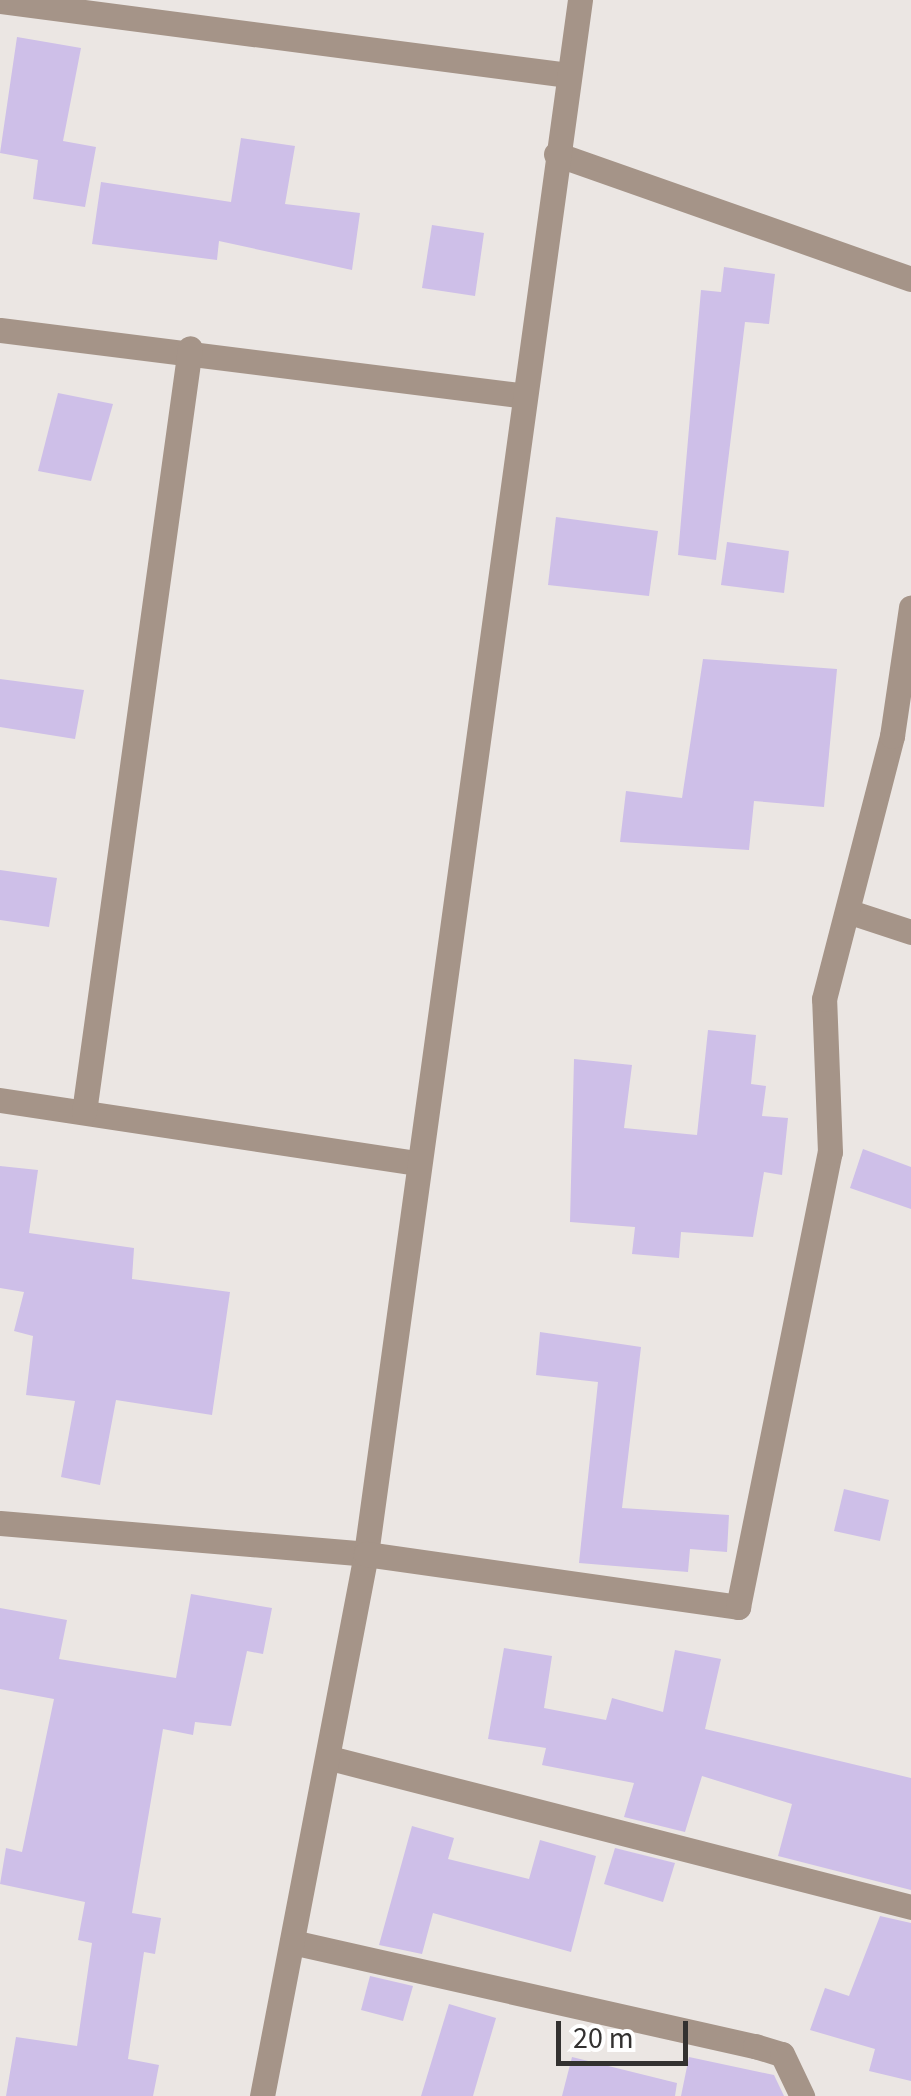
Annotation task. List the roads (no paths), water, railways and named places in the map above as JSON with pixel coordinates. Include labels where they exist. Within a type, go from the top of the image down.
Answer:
[{"type":"street","points":[[262,2096],[330,1758],[366,1554],[519,395],[580,0]]},
{"type":"street","points":[[0,1],[568,75]]},
{"type":"street","points":[[556,154],[911,279]]},
{"type":"street","points":[[0,330],[190,348],[519,395]]},
{"type":"street","points":[[84,1112],[190,348]]},
{"type":"street","points":[[0,1523],[366,1554],[738,1607],[830,1152],[824,999],[850,912],[905,682],[911,607]]},
{"type":"street","points":[[850,912],[911,932]]},
{"type":"street","points":[[0,1100],[418,1163]]},
{"type":"street","points":[[330,1758],[911,1908]]},
{"type":"street","points":[[292,1942],[782,2054],[802,2096]]}]
